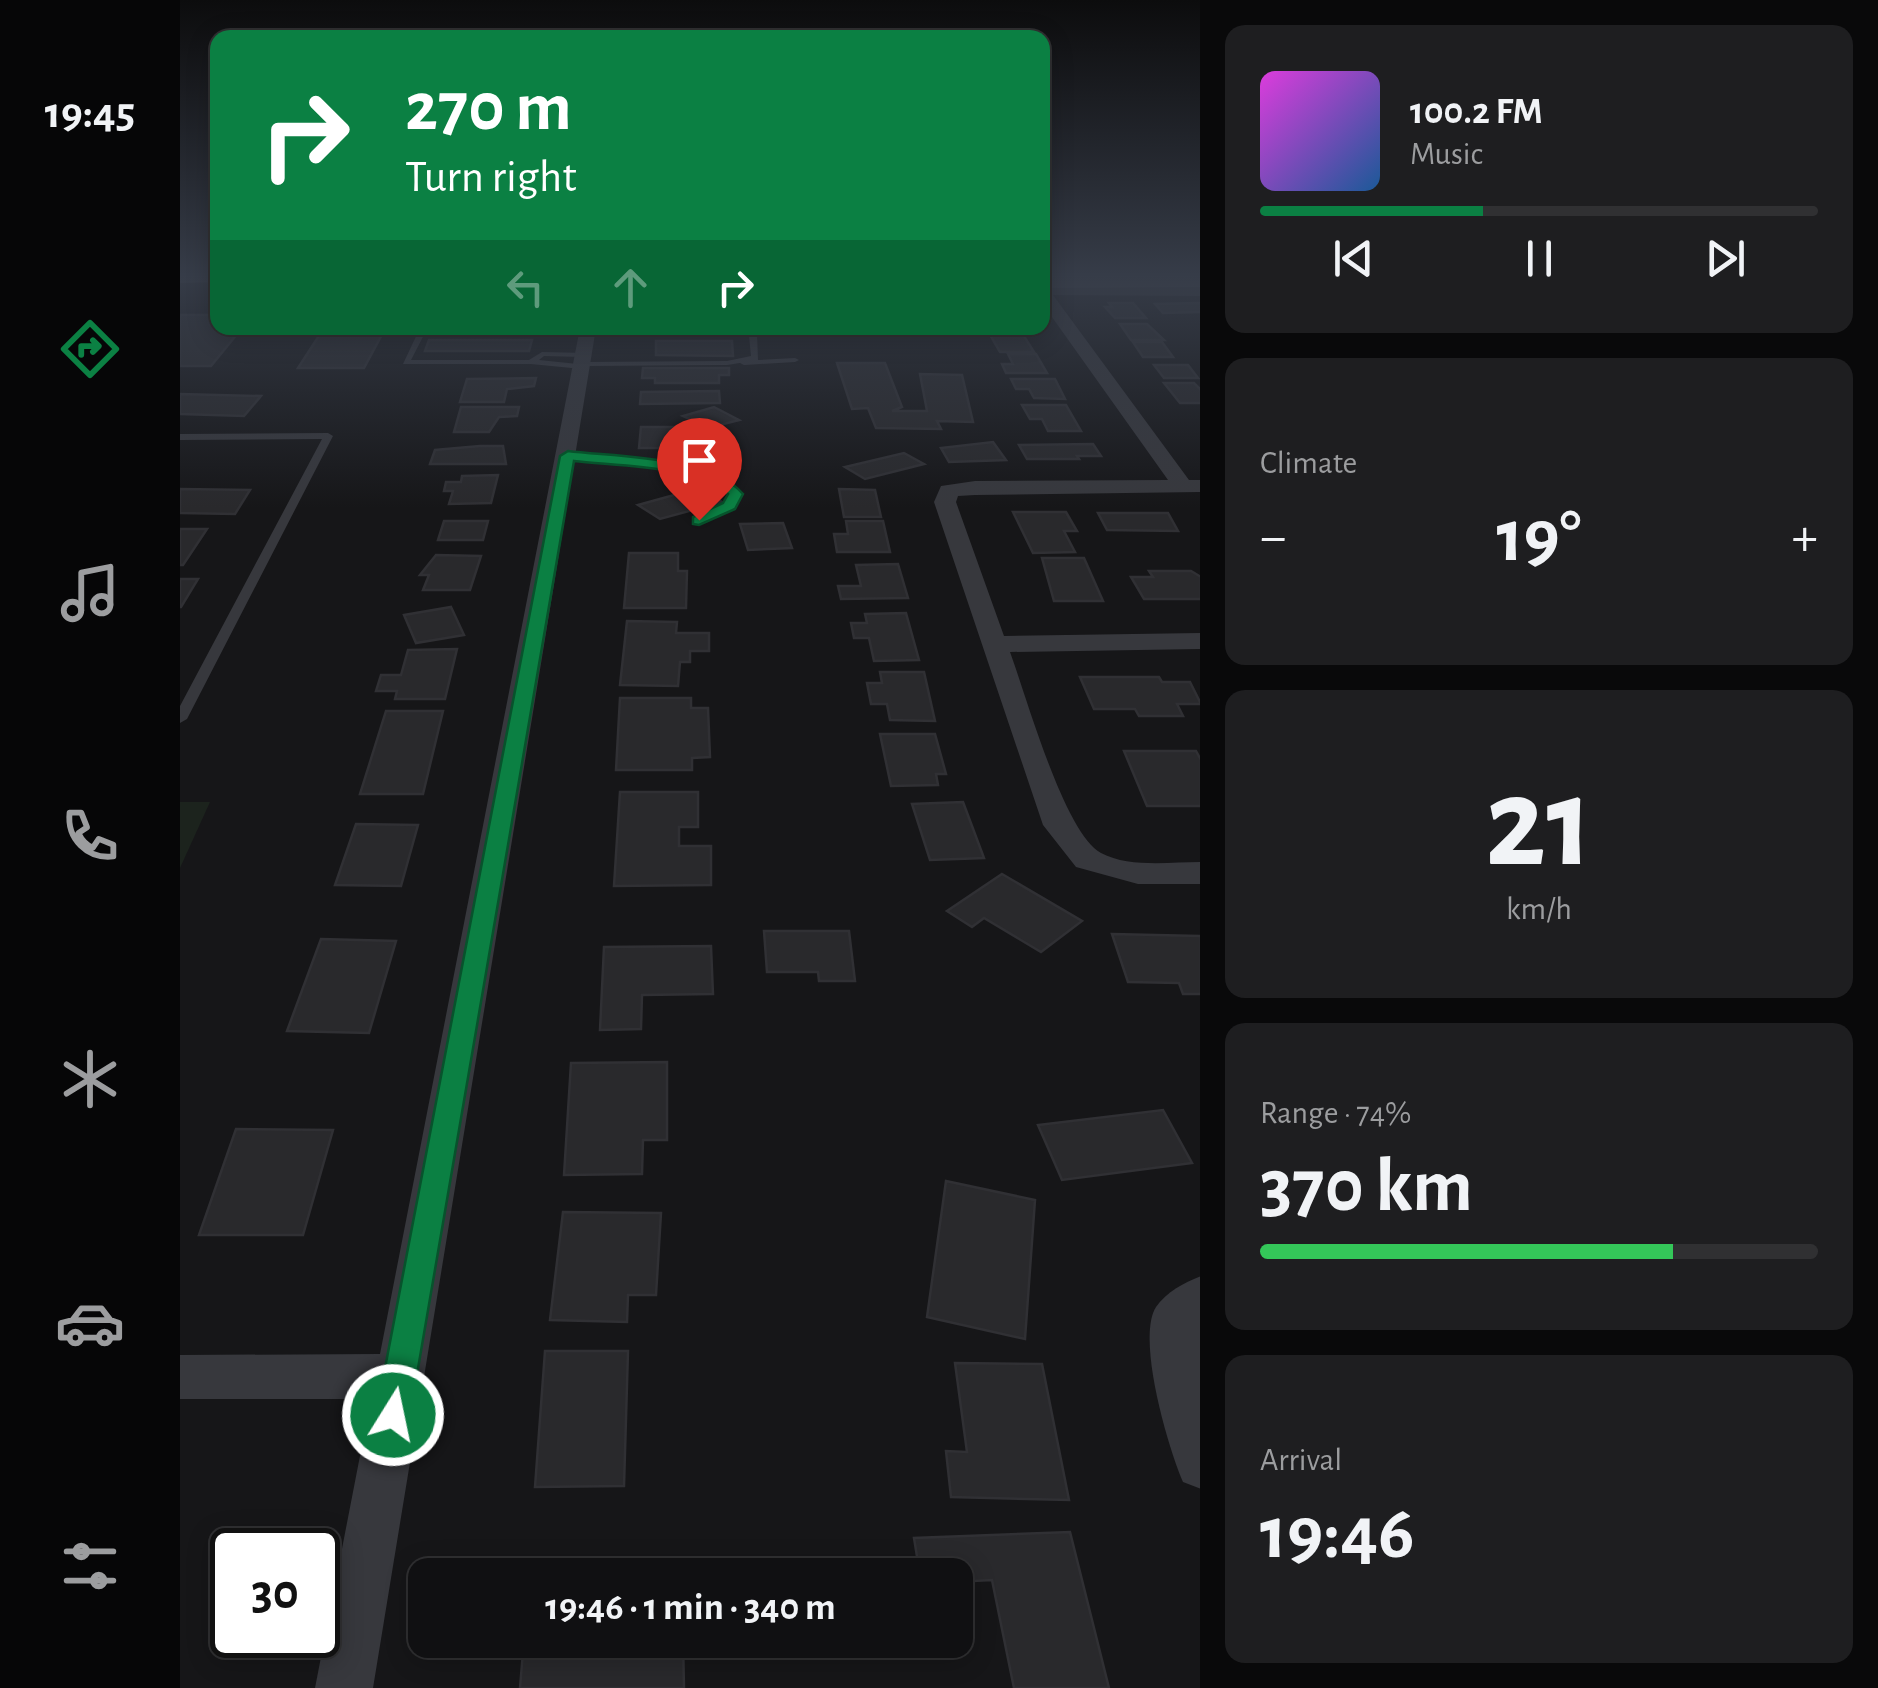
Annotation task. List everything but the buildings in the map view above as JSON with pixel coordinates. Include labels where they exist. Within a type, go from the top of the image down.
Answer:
[{"type":"street","points":[[344,1688],[584,351]]},
{"type":"street","points":[[1088,351],[1192,486]]},
{"type":"street","points":[[1192,486],[949,491],[945,502],[1054,818],[1088,860],[1138,873],[1200,872]]},
{"type":"street","points":[[994,644],[1200,641]]},
{"type":"street","points":[[1200,1296],[1174,1319],[1182,1409],[1200,1464]]},
{"type":"street","points":[[180,1377],[400,1376]]},
{"type":"lane","points":[[412,351],[406,362],[531,362],[569,351]]},
{"type":"lane","points":[[625,351],[727,363],[795,360]]},
{"type":"lane","points":[[727,363],[755,358],[754,351]]},
{"type":"lane","points":[[180,437],[328,436],[180,719]]},
{"type":"lane","points":[[568,456],[687,470],[723,481],[736,494],[730,506],[699,520]]},
{"type":"shaded area","points":[[180,802],[210,802],[180,868]]},
{"type":"route","points":[[393,1415],[568,456],[687,470],[723,481],[736,494],[730,506],[699,520]]}]
